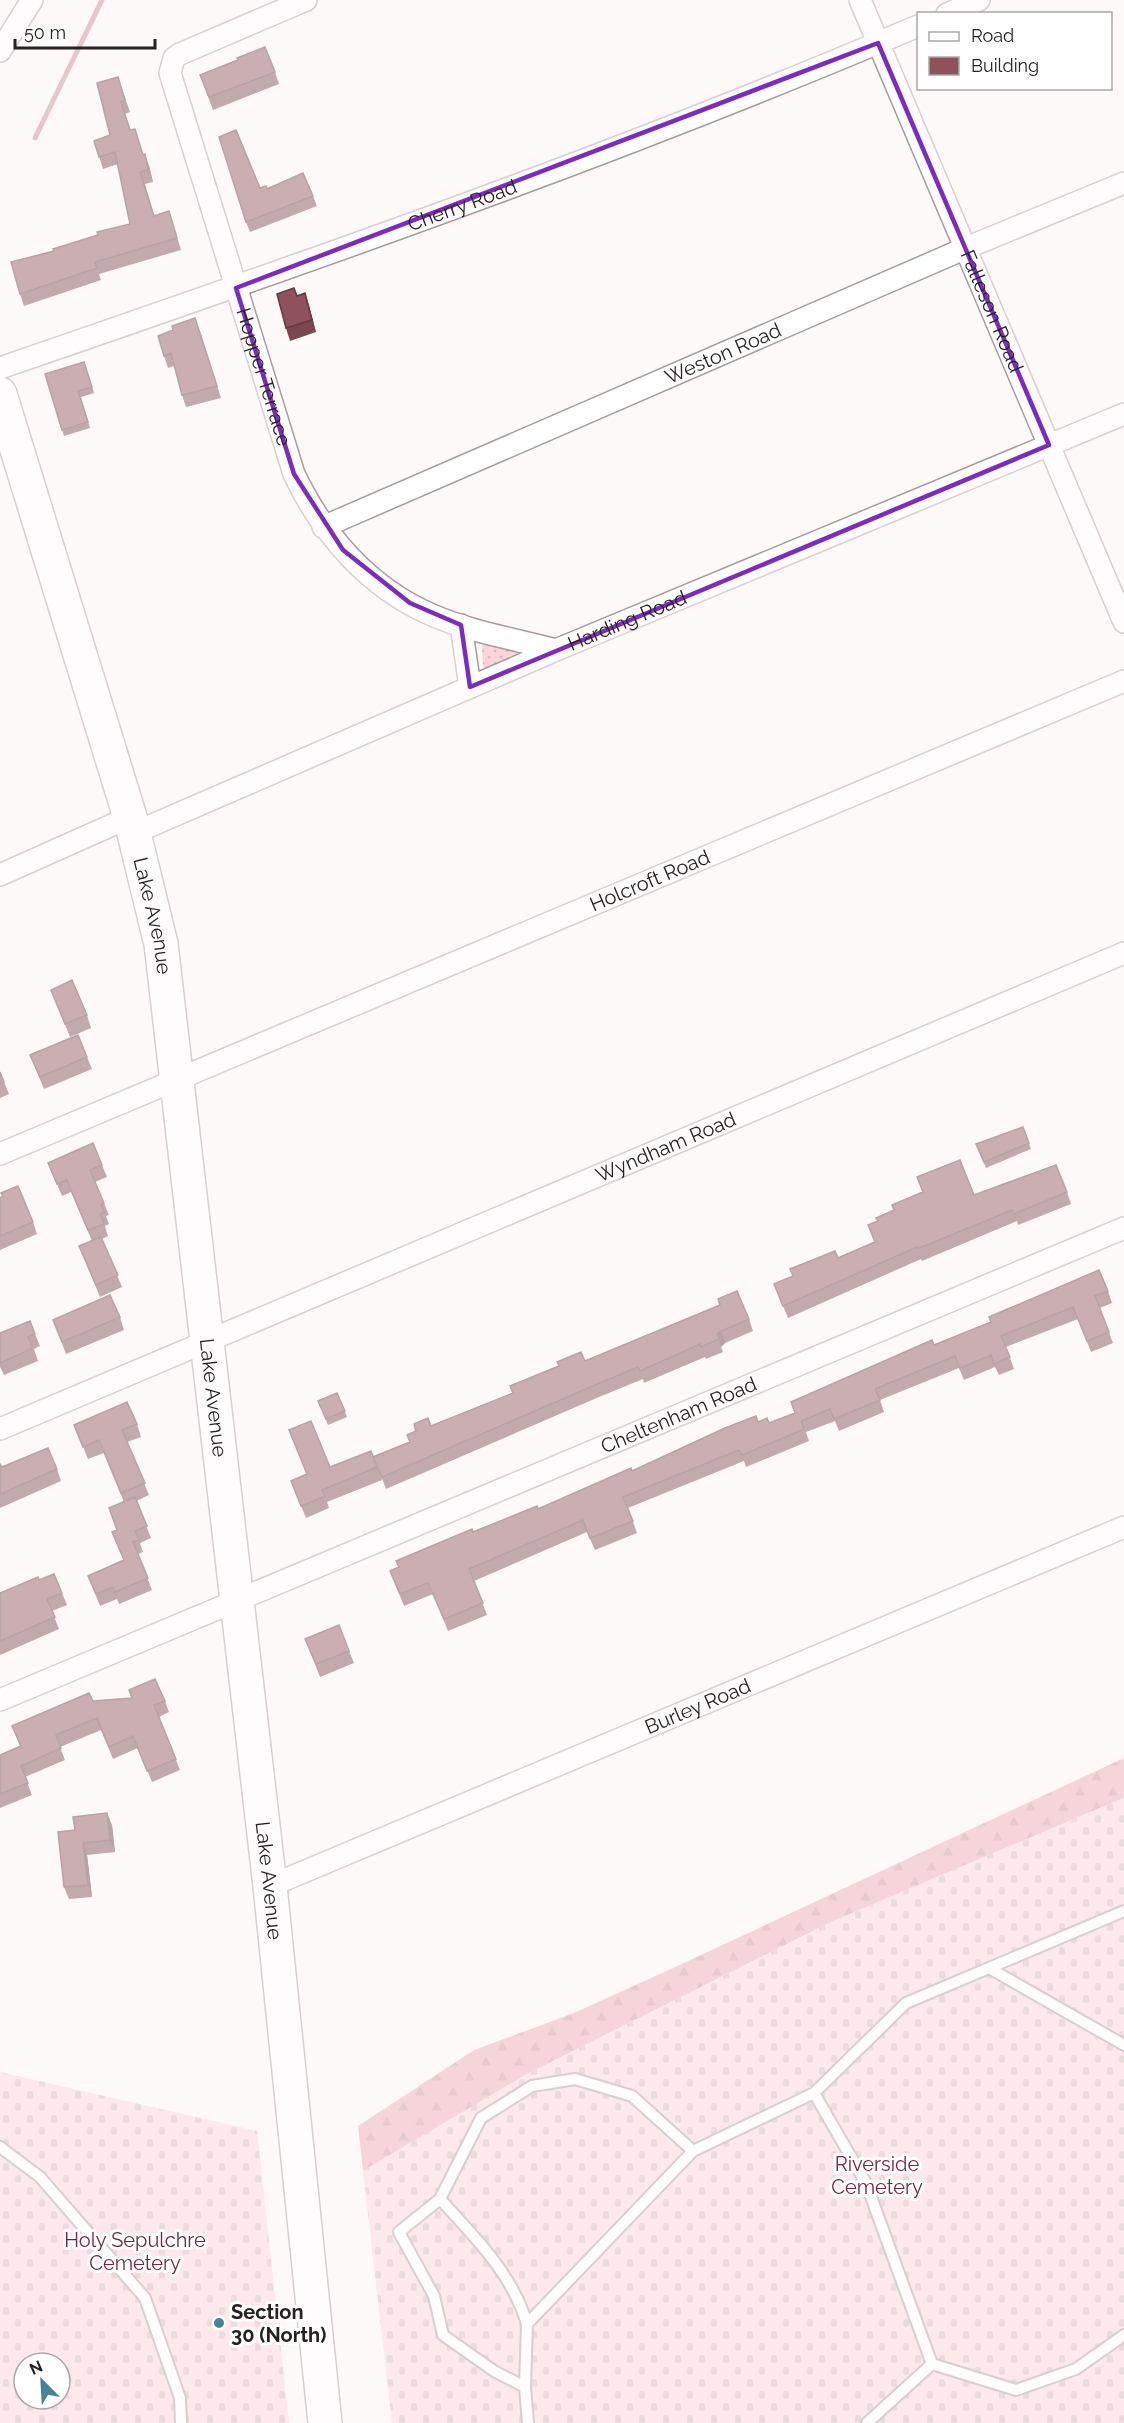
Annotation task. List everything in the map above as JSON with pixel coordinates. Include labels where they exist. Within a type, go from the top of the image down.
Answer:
[{"type":"main road","name":"Lake Avenue","points":[[0,394],[132,825],[161,944],[235,1601],[270,1886],[325,2423]]},
{"type":"street","points":[[0,51],[32,0]]},
{"type":"street","name":"Hopper Terrace","points":[[306,0],[174,58],[170,73],[286,454],[303,494],[323,527],[356,563],[385,587],[431,615],[460,625],[556,650]]},
{"type":"street","name":"Falleson Road","points":[[860,0],[1124,622]]},
{"type":"street","points":[[952,12],[979,0]]},
{"type":"street","name":"Cherry Road","points":[[0,369],[236,288],[577,162],[917,26]]},
{"type":"street","name":"Weston Road","points":[[323,527],[966,248],[1124,183]]},
{"type":"street","name":"Harding Road","points":[[0,875],[132,825],[470,687],[1124,414]]},
{"type":"street","points":[[460,625],[470,687]]},
{"type":"street","name":"Holcroft Road","points":[[0,1154],[1124,681]]},
{"type":"street","name":"Wyndham Road","points":[[0,1429],[1124,953]]},
{"type":"street","name":"Cheltenham Road","points":[[0,1700],[1124,1228]]},
{"type":"street","name":"Burley Road","points":[[270,1886],[1124,1527]]},
{"type":"lane","points":[[527,2324],[693,2151],[814,2093],[906,2003],[1124,1911]]},
{"type":"lane","points":[[989,1968],[1124,2045]]},
{"type":"lane","points":[[525,2387],[494,2371],[443,2335],[434,2295],[399,2232],[440,2199],[481,2118],[532,2086],[575,2079],[632,2096],[693,2151]]},
{"type":"lane","points":[[814,2093],[867,2183],[932,2364]]},
{"type":"lane","points":[[0,2147],[40,2177],[145,2298],[180,2398],[181,2423]]},
{"type":"lane","points":[[440,2199],[495,2260],[516,2294],[527,2324],[525,2387],[528,2423]]},
{"type":"lane","points":[[932,2364],[1016,2390],[1076,2369],[1124,2335]]},
{"type":"lane","points":[[867,2423],[932,2364]]},
{"type":"highlighted area","points":[[878,43],[1049,445],[470,687],[461,625],[410,603],[343,550],[294,474],[236,288]]},
{"type":"green space","points":[[485,644],[526,649],[526,652],[486,670],[483,666],[482,646]]},
{"type":"green space","points":[[1124,1758],[1124,1798],[831,1922],[527,2074],[363,2171],[358,2126],[474,2050],[574,2013]]},
{"type":"green space","name":"Riverside Cemetery","points":[[1124,1798],[1124,2423],[392,2423],[363,2171],[527,2074],[831,1922]]},
{"type":"green space","name":"Holy Sepulchre Cemetery","points":[[0,2072],[257,2131],[289,2423],[0,2423]]},
{"type":"building","points":[[265,47],[275,72],[209,97],[200,75]]},
{"type":"building","points":[[118,77],[125,100],[121,102],[130,130],[135,129],[143,155],[145,154],[148,170],[140,172],[154,216],[169,211],[177,238],[95,262],[97,268],[20,294],[11,262],[54,251],[53,249],[98,235],[97,232],[130,224],[115,152],[99,157],[94,141],[110,135],[97,83]]},
{"type":"building","points":[[236,130],[260,188],[266,186],[267,189],[303,173],[313,196],[246,222],[219,137]]},
{"type":"building","points":[[294,288],[297,296],[305,293],[312,320],[286,328],[277,294]]},
{"type":"building","points":[[195,318],[217,386],[182,395],[171,353],[164,356],[158,336],[173,330],[172,326]]},
{"type":"building","points":[[84,362],[92,387],[78,391],[88,422],[62,430],[45,374]]},
{"type":"building","points":[[72,980],[87,1015],[65,1024],[51,990]]},
{"type":"building","points":[[78,1035],[87,1057],[40,1077],[30,1055]]},
{"type":"building","points":[[0,1072],[4,1082],[0,1084]]},
{"type":"building","points":[[1023,1127],[1029,1143],[984,1162],[976,1144]]},
{"type":"building","points":[[93,1143],[102,1165],[90,1170],[104,1203],[101,1204],[104,1212],[100,1214],[104,1224],[88,1230],[67,1180],[57,1184],[48,1163]]},
{"type":"building","points":[[960,1160],[974,1195],[1056,1165],[1067,1192],[1014,1214],[1012,1210],[917,1249],[917,1247],[783,1306],[774,1284],[793,1276],[790,1269],[835,1251],[838,1258],[875,1242],[868,1225],[878,1221],[876,1218],[894,1210],[892,1205],[923,1192],[917,1177]]},
{"type":"building","points":[[18,1186],[33,1222],[0,1236],[0,1198],[3,1196],[1,1193]]},
{"type":"building","points":[[101,1237],[118,1275],[96,1285],[79,1246]]},
{"type":"building","points":[[1099,1270],[1108,1291],[1095,1296],[1109,1332],[1087,1341],[1073,1307],[1001,1336],[1010,1357],[994,1364],[991,1355],[960,1368],[955,1356],[875,1389],[880,1400],[834,1419],[830,1409],[801,1421],[804,1429],[742,1455],[739,1450],[623,1497],[633,1521],[590,1538],[583,1520],[469,1569],[483,1603],[444,1619],[428,1583],[400,1594],[390,1571],[399,1567],[396,1561],[472,1529],[473,1532],[537,1506],[538,1509],[631,1468],[632,1471],[756,1416],[758,1422],[767,1418],[769,1423],[795,1413],[791,1402],[932,1340],[934,1345],[991,1322],[989,1317]]},
{"type":"building","points":[[737,1291],[749,1319],[721,1331],[717,1334],[719,1339],[701,1347],[700,1344],[640,1371],[638,1367],[382,1477],[373,1457],[410,1442],[407,1435],[416,1431],[414,1424],[428,1418],[431,1426],[513,1393],[510,1386],[559,1366],[557,1362],[581,1352],[585,1361],[720,1305],[718,1299]]},
{"type":"building","points":[[110,1295],[120,1317],[62,1342],[53,1320]]},
{"type":"building","points":[[30,1321],[35,1334],[28,1337],[33,1348],[0,1363],[0,1333]]},
{"type":"building","points":[[337,1393],[345,1411],[326,1419],[318,1401]]},
{"type":"building","points":[[127,1402],[137,1424],[122,1430],[145,1483],[121,1493],[99,1440],[83,1447],[74,1425]]},
{"type":"building","points":[[311,1421],[330,1467],[371,1451],[377,1467],[322,1490],[325,1496],[301,1506],[291,1481],[307,1474],[289,1430]]},
{"type":"building","points":[[48,1448],[57,1469],[0,1494],[0,1464],[2,1467]]},
{"type":"building","points":[[135,1497],[147,1526],[135,1531],[139,1540],[133,1542],[148,1578],[115,1592],[113,1587],[96,1594],[88,1576],[124,1560],[112,1532],[117,1530],[109,1508]]},
{"type":"building","points":[[54,1574],[62,1593],[47,1599],[55,1617],[0,1641],[0,1593],[38,1577],[39,1580]]},
{"type":"building","points":[[339,1625],[349,1651],[316,1664],[305,1639]]},
{"type":"building","points":[[155,1679],[165,1701],[154,1705],[176,1759],[147,1771],[133,1736],[109,1747],[97,1718],[56,1735],[61,1748],[21,1766],[28,1783],[0,1794],[0,1755],[21,1746],[12,1726],[89,1693],[93,1701],[132,1698],[129,1690]]},
{"type":"building","points":[[107,1813],[110,1840],[83,1843],[88,1885],[64,1887],[58,1832],[75,1830],[73,1817]]},
{"type":"waterway","points":[[35,138],[102,0]]},
{"type":"place","name":"Section 30 (North)","points":[[219,2323]]}]
